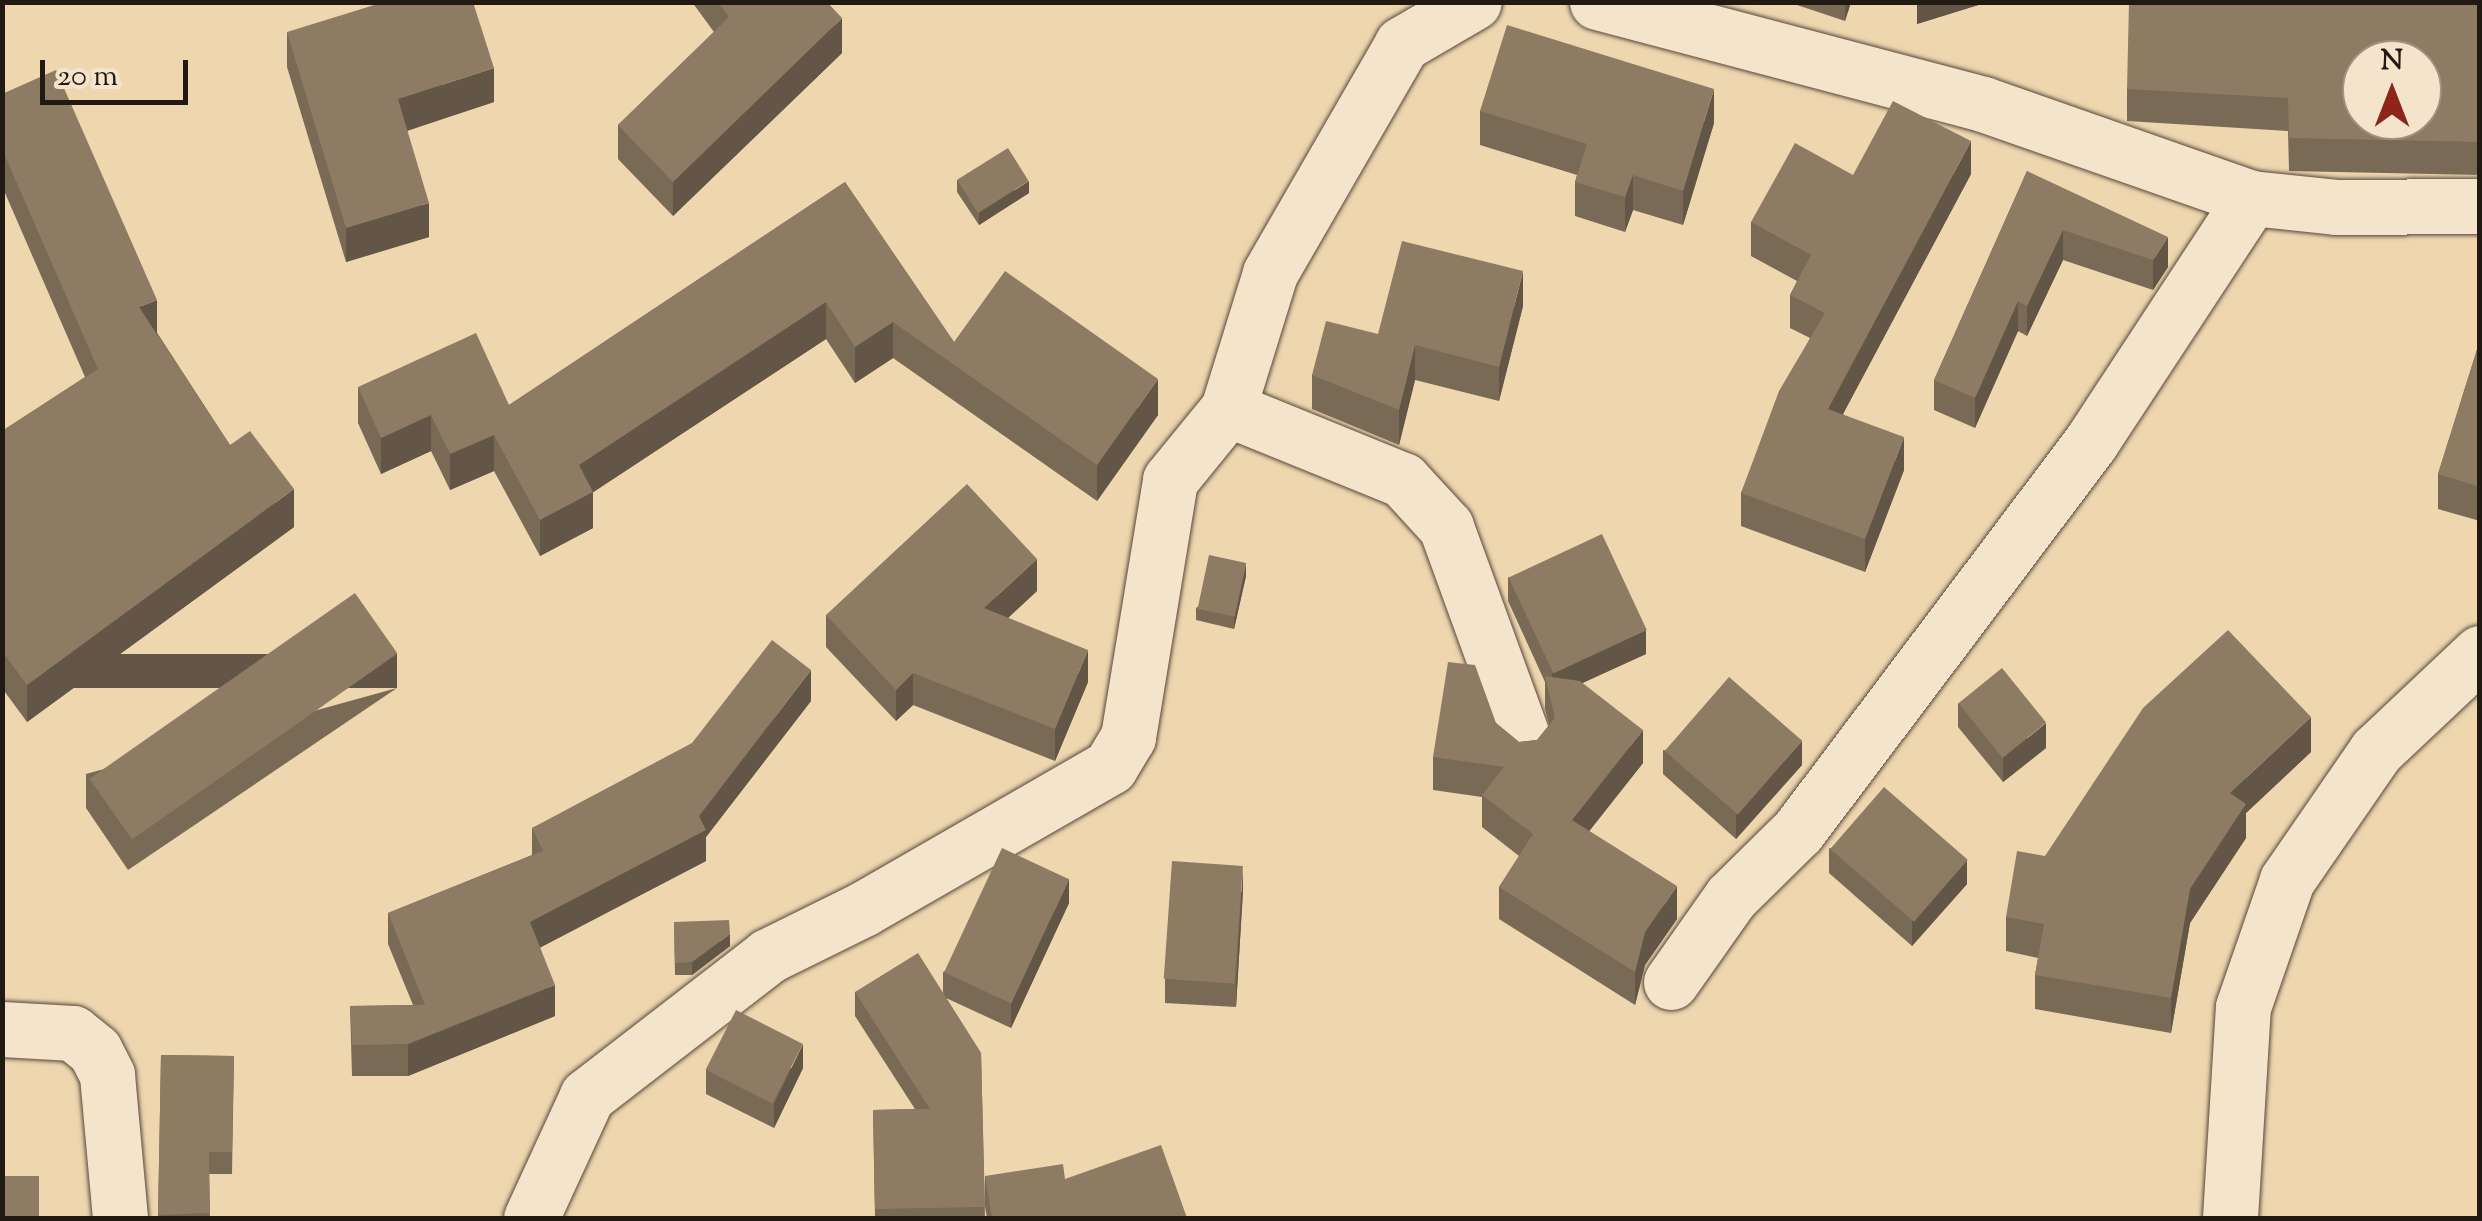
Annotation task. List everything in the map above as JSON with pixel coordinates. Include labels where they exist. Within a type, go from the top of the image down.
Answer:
[{"type":"street","points":[[531,1218],[587,1096],[768,956],[863,910],[1110,766],[1128,737],[1170,480],[1228,409],[1270,273],[1402,44],[1474,2]]},
{"type":"street","points":[[1597,2],[1983,104],[2251,198],[2336,207],[2480,206]]},
{"type":"street","points":[[1671,982],[1731,897],[1798,832],[2091,442],[2251,198]]},
{"type":"street","points":[[1228,409],[1403,480],[1446,527],[1525,744]]},
{"type":"street","points":[[2230,1218],[2243,1007],[2287,880],[2376,751],[2480,653]]},
{"type":"street","points":[[2,1029],[73,1033],[95,1051],[106,1076],[120,1218]]},
{"type":"building","points":[[384,2],[473,2],[494,68],[398,99],[429,203],[346,228],[287,32]]},
{"type":"building","points":[[718,2],[827,2],[842,18],[673,182],[618,125],[729,17]]},
{"type":"building","points":[[2129,2],[2480,2],[2480,142],[2384,140],[2442,140],[2442,40],[2342,40],[2342,139],[2289,138],[2288,98],[2127,89]]},
{"type":"building","points":[[1507,25],[1714,89],[1683,191],[1633,175],[1625,197],[1575,182],[1587,144],[1480,111]]},
{"type":"building","points":[[56,70],[157,300],[139,307],[230,445],[250,431],[294,489],[27,685],[2,651],[2,431],[98,369],[2,149],[2,94]]},
{"type":"building","points":[[1893,101],[1971,141],[1828,409],[1904,437],[1865,539],[1741,493],[1779,391],[1825,313],[1790,295],[1811,255],[1751,222],[1795,143],[1853,175]]},
{"type":"building","points":[[1008,148],[1029,181],[978,213],[957,180]]},
{"type":"building","points":[[2027,171],[2168,237],[2153,260],[2063,230],[2027,306],[2018,301],[1975,398],[1934,380]]},
{"type":"building","points":[[845,182],[954,342],[1005,271],[1158,379],[1097,465],[893,322],[855,347],[826,302],[579,465],[593,492],[540,520],[494,435],[450,454],[431,415],[381,438],[358,387],[476,333],[509,405]]},
{"type":"building","points":[[1402,241],[1523,271],[1499,367],[1415,345],[1399,410],[1312,375],[1326,321],[1378,334]]},
{"type":"building","points":[[2480,340],[2480,487],[2438,474]]},
{"type":"building","points":[[967,484],[1037,559],[984,608],[1088,650],[1055,729],[913,673],[896,690],[826,615]]},
{"type":"building","points":[[1602,534],[1647,630],[1553,674],[1509,578]]},
{"type":"building","points":[[1209,555],[1246,563],[1235,617],[1198,609]]},
{"type":"building","points":[[355,593],[397,654],[132,839],[90,779]]},
{"type":"building","points":[[2228,630],[2311,717],[2230,793],[2246,804],[2190,889],[2171,998],[2035,975],[2044,924],[2006,917],[2017,851],[2045,856],[2143,708]]},
{"type":"building","points":[[772,640],[811,670],[699,816],[706,830],[530,922],[555,985],[408,1044],[352,1045],[350,1006],[425,1005],[388,913],[543,851],[532,828],[692,743]]},
{"type":"building","points":[[1448,662],[1475,665],[1496,723],[1519,742],[1537,740],[1555,718],[1545,676],[1580,681],[1643,730],[1572,820],[1677,886],[1645,932],[1635,972],[1499,887],[1533,834],[1482,795],[1504,767],[1433,757]]},
{"type":"building","points":[[2002,668],[2046,722],[2003,758],[1958,703]]},
{"type":"building","points":[[1729,677],[1802,741],[1738,815],[1665,751]]},
{"type":"building","points":[[1884,787],[1968,860],[1914,922],[1830,849]]},
{"type":"building","points":[[1002,848],[1069,879],[1011,1003],[944,972]]},
{"type":"building","points":[[1172,861],[1243,866],[1235,984],[1164,979]]},
{"type":"building","points":[[729,920],[730,934],[692,962],[675,963],[674,922]]},
{"type":"building","points":[[918,953],[981,1053],[985,1207],[875,1209],[873,1110],[930,1109],[855,992]]},
{"type":"building","points":[[736,1010],[803,1044],[772,1104],[706,1070]]},
{"type":"building","points":[[161,1055],[234,1056],[232,1152],[209,1152],[210,1213],[158,1215]]},
{"type":"building","points":[[1161,1145],[1187,1218],[992,1218],[985,1176],[1063,1164],[1065,1179]]},
{"type":"building","points":[[2,1176],[39,1176],[39,1218],[2,1218]]}]
